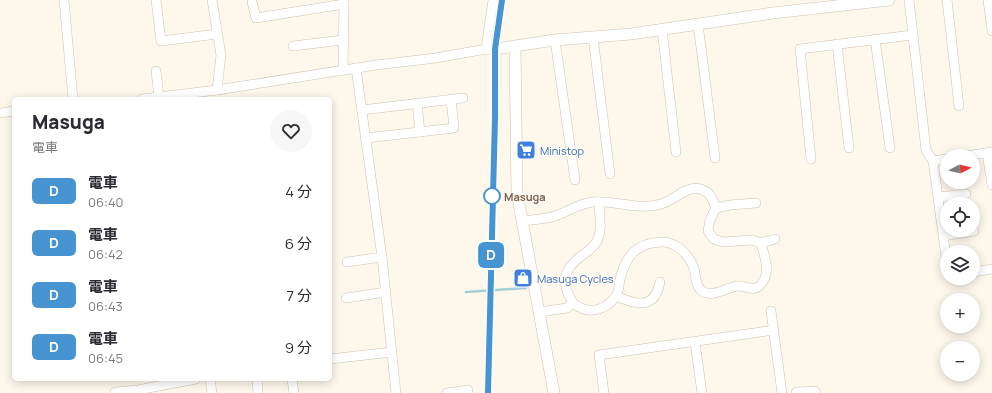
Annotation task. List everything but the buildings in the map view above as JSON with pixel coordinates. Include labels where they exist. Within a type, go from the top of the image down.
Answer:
[{"type":"street","points":[[64,0],[73,97]]},
{"type":"street","points":[[156,0],[161,41],[217,34]]},
{"type":"street","points":[[212,0],[220,55],[217,90]]},
{"type":"street","points":[[486,49],[493,0]]},
{"type":"street","points":[[156,71],[159,97],[217,90],[356,68],[436,58],[486,49],[515,47],[556,40],[631,34],[773,13],[889,0]]},
{"type":"street","points":[[909,0],[926,150],[933,161],[940,207]]},
{"type":"street","points":[[947,0],[959,106]]},
{"type":"street","points":[[988,0],[992,30]]},
{"type":"street","points":[[252,2],[256,18],[344,2],[343,70]]},
{"type":"street","points":[[698,24],[715,158]]},
{"type":"street","points":[[662,29],[676,152]]},
{"type":"street","points":[[812,159],[800,49],[912,35]]},
{"type":"street","points":[[593,37],[610,174]]},
{"type":"street","points":[[875,39],[890,148]]},
{"type":"street","points":[[293,46],[343,40]]},
{"type":"street","points":[[556,40],[575,180]]},
{"type":"street","points":[[837,44],[848,148]]},
{"type":"street","points":[[515,47],[517,193],[554,393]]},
{"type":"street","points":[[356,68],[382,257],[396,393]]},
{"type":"street","points":[[362,110],[462,98]]},
{"type":"street","points":[[366,138],[454,128],[451,99]]},
{"type":"street","points":[[416,103],[420,132]]},
{"type":"street","points":[[0,113],[12,111]]},
{"type":"street","points":[[980,154],[990,152],[992,185]]},
{"type":"street","points":[[933,161],[940,160]]},
{"type":"street","points":[[522,221],[552,217],[590,202],[617,203],[637,207],[660,205],[693,188],[707,191],[713,198],[716,208],[710,220],[708,231],[714,240],[724,242],[752,240],[761,243],[775,239]]},
{"type":"street","points":[[939,197],[966,194]]},
{"type":"street","points":[[599,202],[600,231],[598,239],[593,247],[571,265],[565,276],[566,289],[572,303],[582,308],[597,309],[607,305],[616,296],[628,257],[636,249],[649,243],[663,242],[676,246],[686,253],[694,268],[698,284],[702,290],[710,293],[739,286],[753,288],[758,287],[763,282],[767,273],[761,243]]},
{"type":"street","points":[[716,208],[756,203]]},
{"type":"street","points":[[347,262],[382,257]]},
{"type":"street","points":[[980,271],[992,269]]},
{"type":"street","points":[[616,296],[634,303],[645,303],[654,298],[660,282]]},
{"type":"street","points":[[346,298],[386,292]]},
{"type":"street","points":[[539,312],[567,308],[572,303]]},
{"type":"street","points":[[772,311],[782,393]]},
{"type":"street","points":[[604,393],[599,355],[774,330]]},
{"type":"street","points":[[695,342],[702,393]]},
{"type":"street","points":[[332,359],[392,352]]},
{"type":"street","points":[[115,392],[138,392],[187,381]]},
{"type":"street","points":[[210,381],[212,393]]},
{"type":"street","points":[[257,381],[258,393]]},
{"type":"street","points":[[292,381],[294,393]]},
{"type":"street","points":[[447,393],[468,390]]},
{"type":"street","points":[[797,393],[815,393]]},
{"type":"waterway","points":[[466,292],[526,288]]},
{"type":"railway","points":[[488,393],[495,117],[495,49],[502,0]]},
{"type":"train","name":"D","points":[[488,393],[495,117],[495,49],[502,0]]},
{"type":"place","name":"Ministop","points":[[526,150]]},
{"type":"place","name":"Masuga","points":[[492,196]]},
{"type":"place","name":"Masuga Cycles","points":[[523,278]]}]
